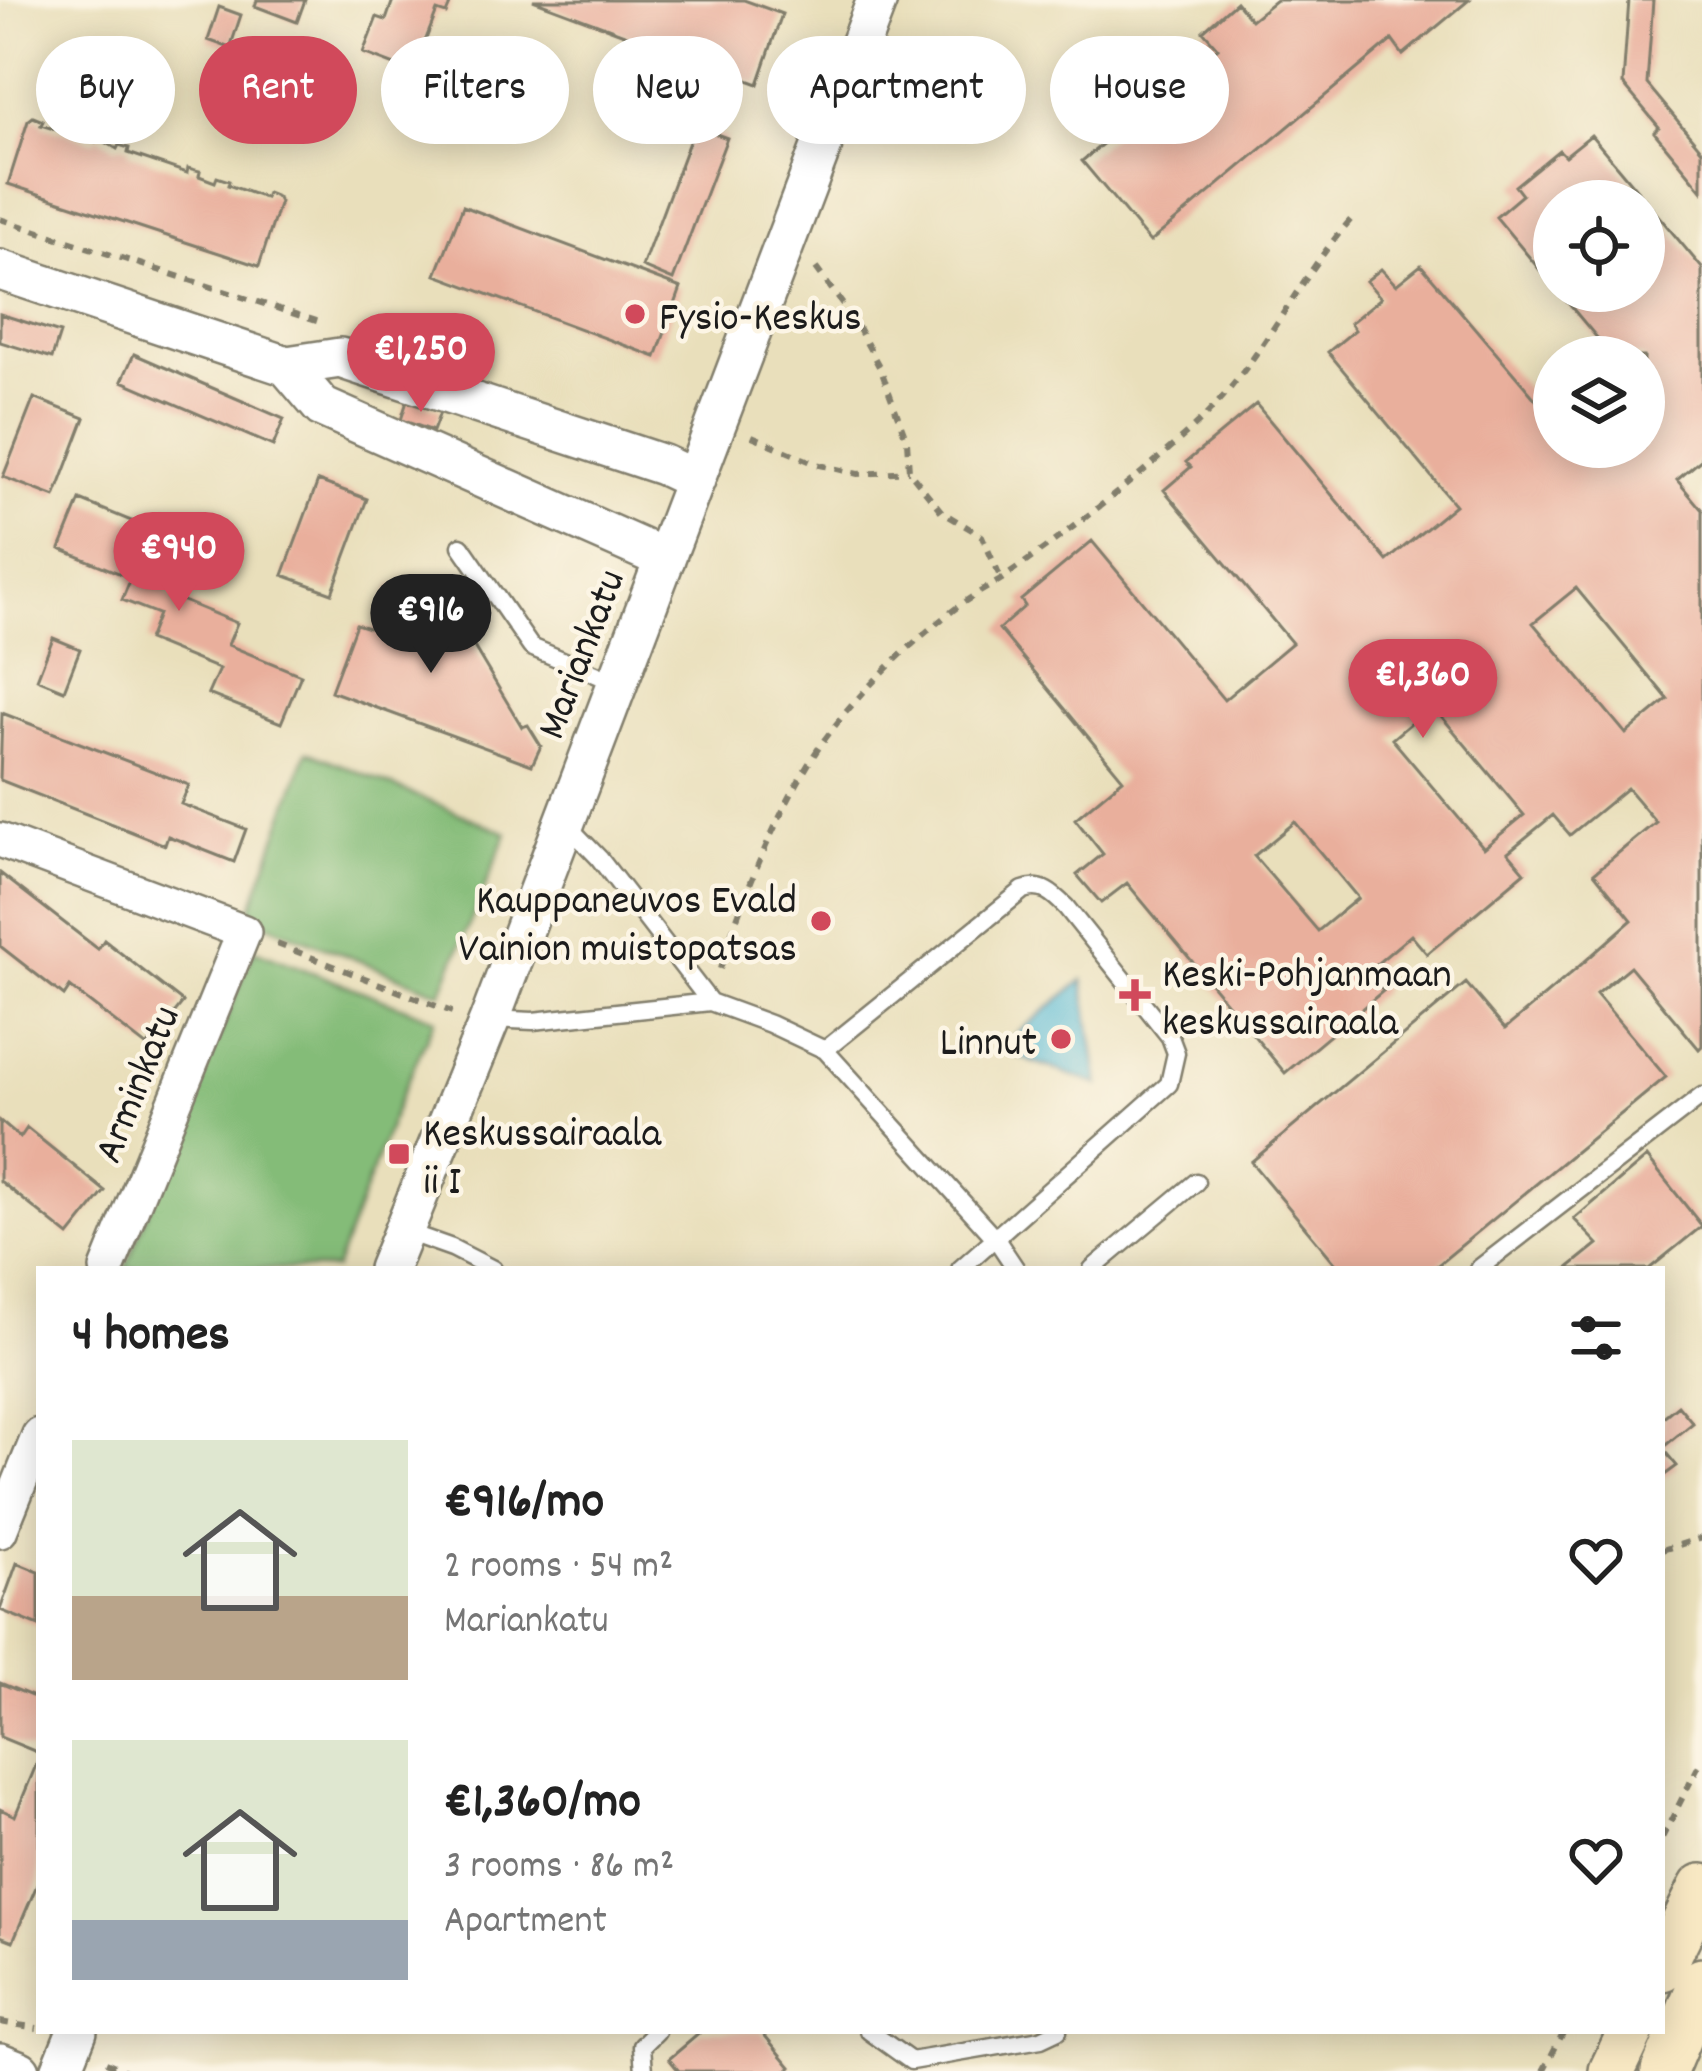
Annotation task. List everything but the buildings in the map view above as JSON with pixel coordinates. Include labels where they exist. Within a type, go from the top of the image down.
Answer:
[{"type":"main road","points":[[1665,1962],[1702,1887]]},
{"type":"main road","points":[[1664,2071],[1702,1982]]},
{"type":"main road","points":[[1612,2071],[1630,2034]]},
{"type":"street","name":"Mariankatu","points":[[389,1266],[471,1015],[565,822],[878,0]]},
{"type":"street","points":[[0,270],[287,366],[340,358],[663,465],[695,480]]},
{"type":"street","points":[[287,366],[322,407],[665,559]]},
{"type":"street","points":[[0,840],[244,932]]},
{"type":"street","name":"Arminkatu","points":[[108,1266],[244,932]]},
{"type":"street","points":[[0,1531],[36,1442]]},
{"type":"street","points":[[61,2071],[75,2034]]},
{"type":"street","points":[[0,2063],[20,2071]]},
{"type":"lane","points":[[460,546],[531,647],[618,683]]},
{"type":"lane","points":[[565,822],[599,858],[710,1002]]},
{"type":"lane","points":[[825,1050],[1023,890],[1035,886],[1051,892],[1066,907],[1169,1037],[1176,1052],[1175,1070],[1151,1103],[964,1266]]},
{"type":"lane","points":[[471,1015],[533,1022],[710,1002],[825,1050],[996,1239],[1014,1266]]},
{"type":"lane","points":[[1482,1266],[1702,1096]]},
{"type":"lane","points":[[1096,1266],[1196,1182]]},
{"type":"lane","points":[[403,1231],[488,1266]]},
{"type":"lane","points":[[644,2071],[642,2046],[653,2034]]},
{"type":"lane","points":[[872,2034],[911,2061]]},
{"type":"lane","points":[[895,2071],[911,2061],[1052,2034]]},
{"type":"path","points":[[710,1002],[729,939],[816,752],[847,711],[962,603],[1001,579],[1202,418],[1262,350],[1327,246],[1355,215]]},
{"type":"path","points":[[816,268],[853,318],[881,370],[907,441],[909,471],[943,512],[982,536],[1001,579]]},
{"type":"path","points":[[751,436],[816,464],[858,474],[909,471]]},
{"type":"path","points":[[244,932],[471,1015]]},
{"type":"path","points":[[1665,1549],[1702,1538]]},
{"type":"path","points":[[1665,1832],[1702,1759]]},
{"type":"path","points":[[0,2021],[36,2028]]},
{"type":"path","points":[[1543,2071],[1562,2034]]},
{"type":"green space","points":[[307,751],[507,833],[441,993],[248,917]]},
{"type":"green space","points":[[254,950],[435,1019],[336,1266],[126,1266]]},
{"type":"water","points":[[1083,980],[1099,1085],[998,1049]]},
{"type":"place","name":"Fysio-Keskus","points":[[635,314]]},
{"type":"place","name":"Kauppaneuvos Evald Vainion muistopatsas","points":[[821,921]]},
{"type":"place","name":"Keski-Pohjanmaan keskussairaala","points":[[1135,995]]},
{"type":"place","name":"Linnut","points":[[1061,1039]]},
{"type":"place","name":"Keskussairaala ii I","points":[[399,1154]]}]
